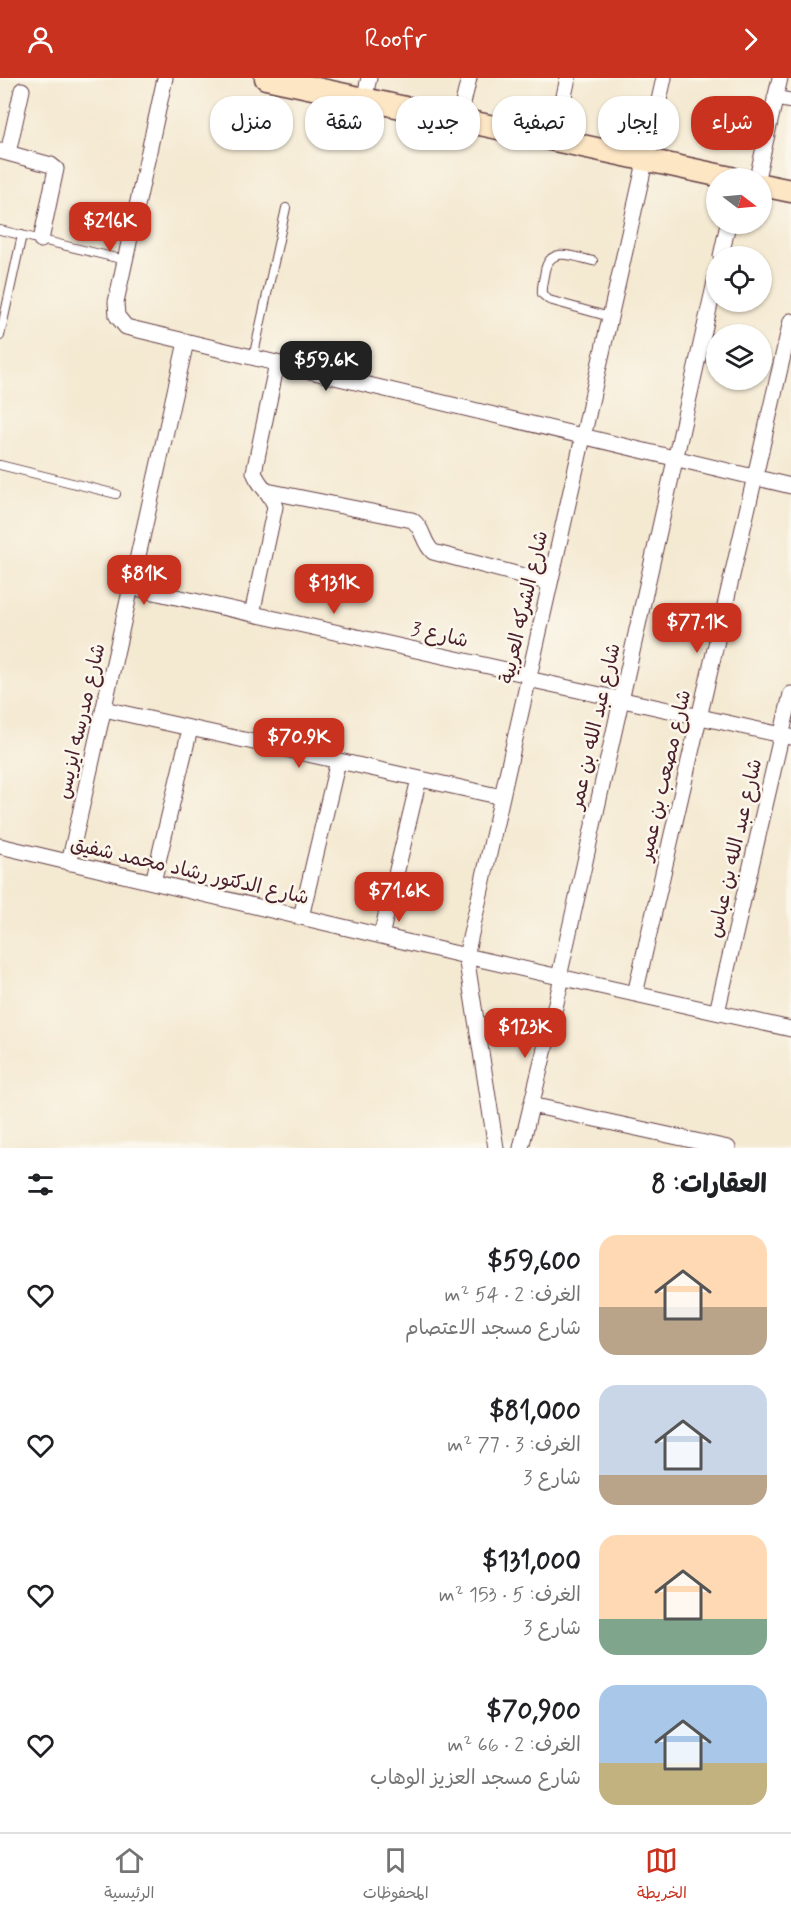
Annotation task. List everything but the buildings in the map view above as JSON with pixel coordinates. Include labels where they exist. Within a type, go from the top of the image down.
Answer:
[{"type":"street","points":[[165,78],[116,302],[121,322],[133,330],[791,486]]},
{"type":"street","points":[[266,78],[367,89],[396,99]]},
{"type":"street","points":[[464,96],[468,78]]},
{"type":"street","points":[[564,96],[568,78]]},
{"type":"street","name":"شارع الشركه العربية","points":[[496,1148],[466,956],[664,78]]},
{"type":"street","points":[[759,168],[780,78]]},
{"type":"street","points":[[22,90],[4,152],[51,165],[56,169],[41,240]]},
{"type":"street","points":[[775,98],[791,101]]},
{"type":"street","points":[[586,148],[706,173]]},
{"type":"street","points":[[772,187],[791,191]]},
{"type":"street","name":"شارع عبد الله بن عمر","points":[[520,1148],[708,312]]},
{"type":"street","name":"شارع مصعب بن عمير","points":[[635,994],[791,321]]},
{"type":"street","name":"شارع مدرسه ايزيس","points":[[69,863],[186,342]]},
{"type":"street","points":[[252,614],[275,507],[273,498],[256,479],[254,465],[277,363]]},
{"type":"street","points":[[267,490],[412,520],[421,528],[423,540],[433,552],[550,583]]},
{"type":"street","name":"شارع 3","points":[[131,587],[786,736]]},
{"type":"street","name":"شارع عبد الله بن عباس","points":[[717,1012],[786,736],[791,694]]},
{"type":"street","points":[[104,710],[502,797]]},
{"type":"street","points":[[153,882],[190,729]]},
{"type":"street","points":[[301,917],[338,761]]},
{"type":"street","points":[[381,936],[419,779]]},
{"type":"street","name":"شارع الدكتور رشاد محمد شفيق","points":[[0,846],[466,956],[791,1029]]},
{"type":"street","points":[[531,1106],[728,1148]]},
{"type":"lane","points":[[253,358],[286,208]]},
{"type":"lane","points":[[0,230],[125,260]]},
{"type":"lane","points":[[0,336],[22,236]]},
{"type":"lane","points":[[593,261],[561,253],[552,256],[547,263],[542,294],[549,300],[610,317]]},
{"type":"lane","points":[[0,465],[116,494]]}]
